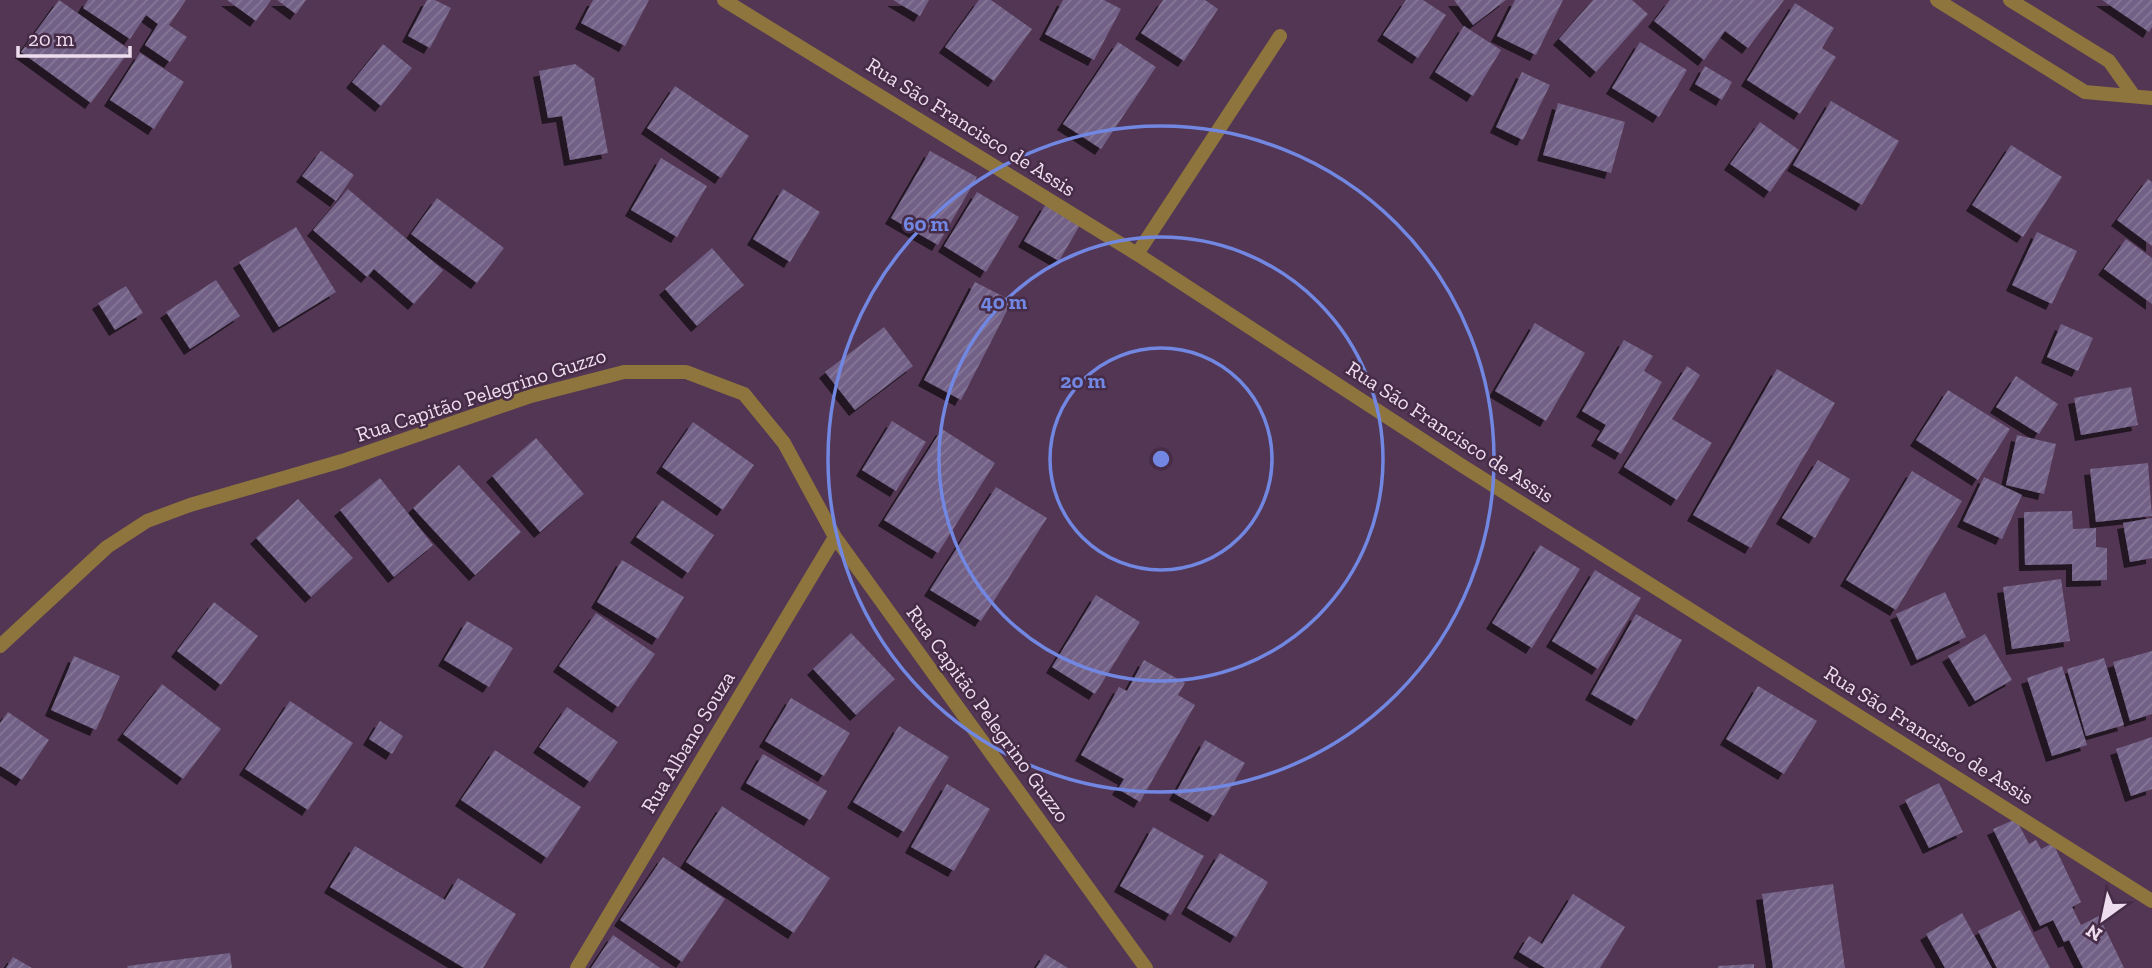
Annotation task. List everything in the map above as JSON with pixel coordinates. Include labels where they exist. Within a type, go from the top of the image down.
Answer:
[{"type":"street","name":"Rua São Francisco de Assis","points":[[724,0],[1137,254],[1461,465],[2152,901]]},
{"type":"street","points":[[1937,0],[2085,92],[2152,98]]},
{"type":"street","points":[[2010,0],[2109,61],[2134,96]]},
{"type":"street","points":[[1137,254],[1280,36]]},
{"type":"street","name":"Rua Capitão Pelegrino Guzzo","points":[[0,646],[107,547],[147,521],[190,505],[342,461],[531,396],[624,372],[686,372],[744,394],[785,443],[835,537],[1146,968]]},
{"type":"street","name":"Rua Albano Souza","points":[[577,968],[835,537]]},
{"type":"building","points":[[59,0],[130,50],[91,103],[21,52]]},
{"type":"building","points":[[88,0],[186,0],[169,25],[187,37],[170,62],[145,45],[158,24],[146,15],[130,39],[83,8]]},
{"type":"building","points":[[227,0],[271,0],[256,21]]},
{"type":"building","points":[[277,0],[306,0],[296,14]]},
{"type":"building","points":[[427,0],[435,0],[451,8],[430,48],[408,36]]},
{"type":"building","points":[[593,0],[649,0],[625,46],[581,23]]},
{"type":"building","points":[[893,0],[929,0],[920,16]]},
{"type":"building","points":[[979,0],[991,0],[1032,29],[994,81],[945,47]]},
{"type":"building","points":[[1063,0],[1104,0],[1121,9],[1094,60],[1045,34]]},
{"type":"building","points":[[1163,0],[1205,0],[1218,9],[1184,61],[1141,33]]},
{"type":"building","points":[[1406,0],[1423,0],[1446,15],[1418,58],[1383,35]]},
{"type":"building","points":[[1454,0],[1506,0],[1473,25]]},
{"type":"building","points":[[1515,0],[1563,0],[1536,55],[1497,36]]},
{"type":"building","points":[[1593,0],[1632,0],[1648,14],[1596,72],[1559,39]]},
{"type":"building","points":[[1670,0],[1784,0],[1748,48],[1725,31],[1704,60],[1654,21]]},
{"type":"building","points":[[2102,0],[2152,0],[2152,27],[2149,32]]},
{"type":"building","points":[[1795,3],[1834,28],[1822,48],[1836,57],[1800,114],[1747,80]]},
{"type":"building","points":[[1464,26],[1501,50],[1473,96],[1435,72]]},
{"type":"building","points":[[1118,42],[1156,67],[1101,149],[1063,124]]},
{"type":"building","points":[[1640,42],[1687,70],[1659,117],[1612,88]]},
{"type":"building","points":[[383,44],[412,68],[381,106],[352,82]]},
{"type":"building","points":[[140,53],[184,82],[154,129],[110,100]]},
{"type":"building","points":[[575,64],[594,78],[608,153],[570,160],[562,116],[548,118],[539,71]]},
{"type":"building","points":[[1705,66],[1732,82],[1722,100],[1695,84]]},
{"type":"building","points":[[1522,72],[1550,85],[1523,140],[1496,127]]},
{"type":"building","points":[[675,86],[749,136],[721,178],[647,128]]},
{"type":"building","points":[[1831,101],[1899,141],[1862,205],[1793,165]]},
{"type":"building","points":[[1558,103],[1625,122],[1611,173],[1543,155]]},
{"type":"building","points":[[1760,122],[1799,150],[1770,192],[1730,164]]},
{"type":"building","points":[[2011,145],[2062,177],[2023,237],[1972,205]]},
{"type":"building","points":[[321,151],[354,175],[336,201],[302,176]]},
{"type":"building","points":[[930,151],[977,177],[938,245],[891,218]]},
{"type":"building","points":[[661,158],[707,186],[677,237],[631,210]]},
{"type":"building","points":[[2148,179],[2152,182],[2152,246],[2117,220]]},
{"type":"building","points":[[348,189],[443,270],[414,304],[374,269],[367,277],[313,230]]},
{"type":"building","points":[[783,189],[820,212],[790,262],[753,239]]},
{"type":"building","points":[[977,192],[1019,217],[986,272],[944,246]]},
{"type":"building","points":[[437,198],[504,248],[477,283],[411,234]]},
{"type":"building","points":[[1046,204],[1080,225],[1059,261],[1024,241]]},
{"type":"building","points":[[296,227],[336,292],[279,327],[239,262]]},
{"type":"building","points":[[2037,232],[2077,251],[2052,304],[2012,285]]},
{"type":"building","points":[[2126,239],[2152,258],[2152,304],[2104,269]]},
{"type":"building","points":[[712,248],[744,285],[697,326],[665,289]]},
{"type":"building","points":[[216,280],[240,316],[190,349],[166,312]]},
{"type":"building","points":[[975,282],[1012,301],[961,400],[924,380]]},
{"type":"building","points":[[126,286],[143,313],[115,330],[98,303]]},
{"type":"building","points":[[1535,323],[1585,353],[1546,421],[1495,391]]},
{"type":"building","points":[[2061,324],[2093,338],[2078,371],[2047,357]]},
{"type":"building","points":[[884,327],[913,366],[855,410],[825,372]]},
{"type":"building","points":[[1624,340],[1653,356],[1644,371],[1662,382],[1621,454],[1597,440],[1606,425],[1582,411]]},
{"type":"building","points":[[1687,366],[1700,375],[1672,419],[1712,443],[1677,500],[1624,467]]},
{"type":"building","points":[[1777,369],[1835,403],[1751,548],[1693,515]]},
{"type":"building","points":[[2016,376],[2058,404],[2039,434],[1996,407]]},
{"type":"building","points":[[2131,387],[2138,425],[2081,435],[2074,398]]},
{"type":"building","points":[[1948,390],[2010,429],[1978,480],[1916,440]]},
{"type":"building","points":[[892,421],[926,442],[896,491],[862,470]]},
{"type":"building","points":[[693,422],[754,465],[723,510],[662,467]]},
{"type":"building","points":[[942,429],[995,463],[938,553],[884,520]]},
{"type":"building","points":[[2017,435],[2056,444],[2044,494],[2006,485]]},
{"type":"building","points":[[536,438],[584,494],[540,532],[492,476]]},
{"type":"building","points":[[1818,460],[1850,479],[1815,538],[1782,518]]},
{"type":"building","points":[[2148,463],[2152,516],[2096,522],[2090,469]]},
{"type":"building","points":[[459,465],[521,532],[475,575],[413,508]]},
{"type":"building","points":[[1912,471],[1962,501],[1896,610],[1846,580]]},
{"type":"building","points":[[1984,477],[2022,495],[2002,539],[1963,521]]},
{"type":"building","points":[[380,478],[433,545],[394,577],[340,510]]},
{"type":"building","points":[[996,487],[1047,518],[981,621],[930,590]]},
{"type":"building","points":[[298,499],[353,558],[311,597],[256,538]]},
{"type":"building","points":[[662,500],[714,535],[688,573],[636,537]]},
{"type":"building","points":[[2072,511],[2073,529],[2096,528],[2096,547],[2107,548],[2107,580],[2072,581],[2072,564],[2025,565],[2024,512]]},
{"type":"building","points":[[2152,518],[2152,558],[2130,562],[2123,523]]},
{"type":"building","points":[[1540,545],[1580,569],[1532,648],[1492,623]]},
{"type":"building","points":[[622,560],[684,597],[658,639],[597,602]]},
{"type":"building","points":[[1595,570],[1641,598],[1598,669],[1552,641]]},
{"type":"building","points":[[2061,579],[2070,641],[2012,649],[2003,587]]},
{"type":"building","points":[[1945,592],[1966,637],[1917,660],[1896,614]]},
{"type":"building","points":[[1096,595],[1140,622],[1095,694],[1052,667]]},
{"type":"building","points":[[214,602],[258,636],[221,685],[177,651]]},
{"type":"building","points":[[596,613],[655,654],[618,707],[559,666]]},
{"type":"building","points":[[1636,614],[1682,640],[1637,720],[1591,694]]},
{"type":"building","points":[[467,621],[513,648],[489,687],[444,660]]},
{"type":"building","points":[[851,633],[895,679],[856,715],[813,669]]},
{"type":"building","points":[[1985,634],[2012,680],[1975,701],[1948,656]]},
{"type":"building","points":[[2152,651],[2152,714],[2130,721],[2113,662]]},
{"type":"building","points":[[74,656],[120,676],[96,730],[51,710]]},
{"type":"building","points":[[2104,658],[2124,725],[2086,736],[2067,669]]},
{"type":"building","points":[[1144,660],[1185,683],[1178,695],[1195,705],[1140,802],[1118,789],[1124,779],[1081,755],[1119,687],[1127,691]]},
{"type":"building","points":[[2062,666],[2087,745],[2052,756],[2027,678]]},
{"type":"building","points":[[162,684],[221,729],[183,779],[123,734]]},
{"type":"building","points":[[1758,686],[1817,721],[1784,774],[1726,739]]},
{"type":"building","points":[[791,698],[850,733],[824,776],[765,741]]},
{"type":"building","points":[[290,701],[353,743],[308,810],[245,769]]},
{"type":"building","points":[[567,707],[618,742],[590,782],[539,747]]},
{"type":"building","points":[[8,712],[49,740],[22,780],[0,766],[0,723]]},
{"type":"building","points":[[380,721],[403,736],[392,754],[369,739]]},
{"type":"building","points":[[899,726],[949,757],[904,832],[853,802]]},
{"type":"building","points":[[2152,737],[2152,789],[2131,796],[2116,749]]},
{"type":"building","points":[[1205,740],[1245,763],[1214,816],[1175,794]]},
{"type":"building","points":[[495,750],[581,807],[547,858],[461,800]]},
{"type":"building","points":[[763,754],[827,791],[810,820],[746,783]]},
{"type":"building","points":[[1939,783],[1963,832],[1929,848],[1905,800]]},
{"type":"building","points":[[947,784],[990,809],[954,871],[911,847]]},
{"type":"building","points":[[722,806],[830,878],[794,933],[686,862]]},
{"type":"building","points":[[2016,819],[2029,844],[2036,840],[2041,849],[2053,843],[2081,902],[2072,907],[2081,925],[2099,916],[2124,968],[2083,968],[2069,940],[2064,942],[2053,920],[2040,926],[1993,829]]},
{"type":"building","points":[[1153,827],[1204,856],[1171,915],[1120,886]]},
{"type":"building","points":[[355,846],[445,900],[458,878],[516,914],[483,968],[464,968],[330,887]]},
{"type":"building","points":[[1220,853],[1268,882],[1236,937],[1187,908]]},
{"type":"building","points":[[663,857],[725,899],[682,962],[620,920]]},
{"type":"building","points":[[1833,884],[1845,968],[1773,968],[1762,894]]},
{"type":"building","points":[[1573,894],[1625,927],[1600,968],[1545,968],[1519,952],[1529,936],[1542,944]]},
{"type":"building","points":[[2020,910],[2050,968],[1997,968],[1978,931]]},
{"type":"building","points":[[1962,913],[1992,968],[1945,968],[1926,934]]},
{"type":"building","points":[[613,935],[660,968],[591,968]]},
{"type":"building","points":[[230,953],[232,968],[127,966]]},
{"type":"building","points":[[1045,954],[1068,968],[1036,968]]},
{"type":"building","points":[[13,957],[32,968],[6,968]]},
{"type":"building","points":[[1754,964],[1754,968],[1718,968],[1718,966]]}]
